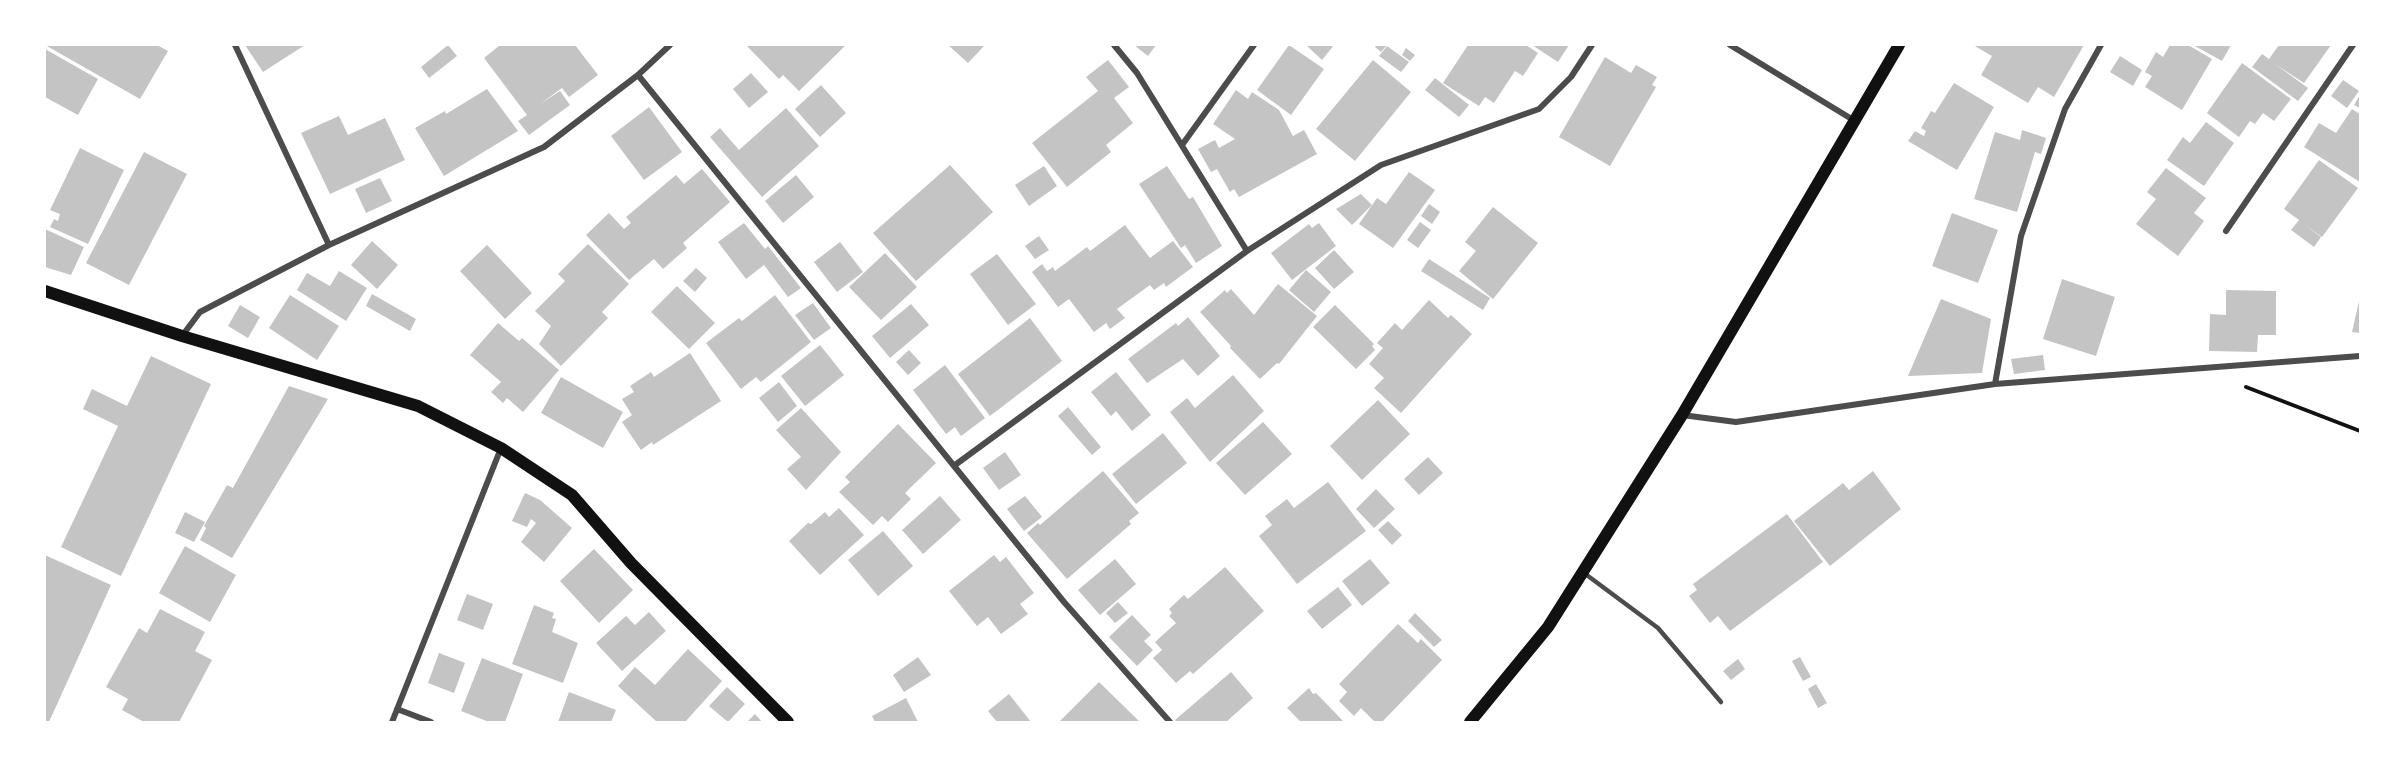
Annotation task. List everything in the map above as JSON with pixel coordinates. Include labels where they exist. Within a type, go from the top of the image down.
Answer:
[{"type":"main road","points":[[1470,722],[1548,627],[1583,572],[1682,415],[1899,45]]},
{"type":"main road","points":[[45,291],[182,336],[418,406],[501,448],[572,495],[631,563],[788,722]]},
{"type":"street","points":[[235,45],[329,245]]},
{"type":"street","points":[[182,336],[200,312],[329,245],[544,147],[638,75],[670,45]]},
{"type":"street","points":[[1114,45],[1137,73],[1247,251]]},
{"type":"street","points":[[1182,145],[1254,45]]},
{"type":"street","points":[[956,465],[1247,251],[1381,165],[1539,109],[1571,77],[1592,45]]},
{"type":"street","points":[[1730,45],[1856,121]]},
{"type":"street","points":[[1995,384],[2021,236],[2065,109],[2101,45]]},
{"type":"street","points":[[2226,231],[2353,45]]},
{"type":"street","points":[[638,75],[956,465],[1064,602],[1170,722]]},
{"type":"street","points":[[1682,415],[1736,422],[1995,384],[2360,356]]},
{"type":"street","points":[[392,722],[501,448]]},
{"type":"street","points":[[397,709],[431,722]]},
{"type":"lane","points":[[1583,572],[1658,628],[1721,702]]},
{"type":"path","points":[[2223,366],[2247,387],[2360,431]]},
{"type":"building","points":[[45,45],[157,45],[168,51],[140,99]]},
{"type":"building","points":[[245,45],[305,45],[263,72]]},
{"type":"building","points":[[448,45],[457,56],[429,78],[421,67]]},
{"type":"building","points":[[500,45],[575,45],[598,75],[569,97],[562,88],[540,104],[560,91],[570,105],[529,135],[518,121],[527,115],[484,58]]},
{"type":"building","points":[[746,45],[846,45],[799,91],[783,75],[779,79]]},
{"type":"building","points":[[948,45],[985,45],[968,63]]},
{"type":"building","points":[[1134,45],[1156,45],[1148,56]]},
{"type":"building","points":[[1289,45],[1324,69],[1291,115],[1257,90]]},
{"type":"building","points":[[1306,45],[1334,45],[1322,60]]},
{"type":"building","points":[[1387,45],[1381,52],[1375,47]]},
{"type":"building","points":[[1468,45],[1526,45],[1538,53],[1523,76],[1515,71],[1494,103],[1485,97],[1479,106],[1443,83]]},
{"type":"building","points":[[1532,45],[1569,45],[1558,62]]},
{"type":"building","points":[[1973,45],[2084,45],[2054,97],[2038,87],[2028,103],[1981,75],[1992,56]]},
{"type":"building","points":[[2170,45],[2188,45],[2212,59],[2182,110],[2145,87],[2152,76],[2145,72],[2156,52],[2163,57]]},
{"type":"building","points":[[2193,45],[2231,45],[2222,61]]},
{"type":"building","points":[[2279,45],[2331,45],[2304,83],[2275,64],[2308,88],[2298,101],[2252,67],[2262,54],[2269,59]]},
{"type":"building","points":[[1387,46],[1409,62],[1401,72],[1379,56]]},
{"type":"building","points":[[1406,48],[1415,55],[1410,61],[1402,55]]},
{"type":"building","points":[[45,49],[98,79],[78,115],[45,97]]},
{"type":"building","points":[[2120,56],[2142,70],[2133,86],[2110,72]]},
{"type":"building","points":[[1605,57],[1631,73],[1636,65],[1657,77],[1652,85],[1656,87],[1610,166],[1559,137]]},
{"type":"building","points":[[1108,60],[1129,87],[1114,98],[1133,123],[1106,145],[1111,152],[1067,187],[1032,143],[1098,91],[1086,77]]},
{"type":"building","points":[[1373,60],[1411,92],[1355,161],[1316,129]]},
{"type":"building","points":[[2242,63],[2291,99],[2274,121],[2263,113],[2255,124],[2250,121],[2239,137],[2207,113]]},
{"type":"building","points":[[751,73],[768,92],[749,108],[733,89]]},
{"type":"building","points":[[1435,78],[1469,105],[1459,117],[1425,90]]},
{"type":"building","points":[[2343,80],[2359,91],[2347,108],[2331,96]]},
{"type":"building","points":[[1954,83],[1994,107],[1957,170],[1908,141],[1915,131],[1924,136],[1926,131],[1921,128],[1931,111],[1935,113]]},
{"type":"building","points":[[821,85],[846,113],[820,137],[795,109]]},
{"type":"building","points":[[487,89],[518,131],[444,176],[415,128],[445,111],[446,114]]},
{"type":"building","points":[[1236,90],[1248,99],[1252,92],[1279,110],[1293,136],[1304,130],[1317,154],[1239,197],[1234,189],[1230,192],[1217,169],[1211,172],[1198,149],[1215,140],[1219,148],[1235,139],[1213,124]]},
{"type":"building","points":[[2360,95],[2360,108],[2354,105]]},
{"type":"building","points":[[649,107],[682,152],[644,180],[611,136]]},
{"type":"building","points":[[786,108],[819,146],[762,197],[710,137],[720,128],[739,150]]},
{"type":"building","points":[[2352,109],[2360,114],[2360,182],[2304,147],[2319,123],[2336,133]]},
{"type":"building","points":[[339,116],[348,135],[385,118],[405,160],[330,194],[301,133]]},
{"type":"building","points":[[2206,122],[2234,143],[2204,186],[2167,160],[2183,137],[2190,143]]},
{"type":"building","points":[[2022,130],[2046,138],[2041,154],[2035,152],[2017,212],[1974,199],[1995,132],[2020,140]]},
{"type":"building","points":[[80,148],[124,170],[88,244],[50,227],[54,219],[58,221],[60,214],[50,210]]},
{"type":"building","points":[[144,152],[187,174],[129,285],[86,263]]},
{"type":"building","points":[[2319,160],[2358,188],[2322,237],[2305,225],[2321,237],[2314,247],[2291,230],[2299,220],[2284,209]]},
{"type":"building","points":[[950,165],[993,212],[916,281],[873,233]]},
{"type":"building","points":[[1044,166],[1057,186],[1029,206],[1015,185]]},
{"type":"building","points":[[1167,166],[1189,199],[1193,197],[1222,246],[1196,263],[1185,245],[1181,248],[1139,184]]},
{"type":"building","points":[[2166,168],[2206,198],[2194,213],[2204,221],[2178,256],[2136,224],[2156,199],[2147,192]]},
{"type":"building","points":[[702,169],[730,202],[683,243],[687,248],[663,269],[654,259],[629,280],[586,235],[609,213],[624,229],[631,223],[626,217],[676,175],[684,184]]},
{"type":"building","points":[[1409,172],[1435,190],[1393,248],[1359,224],[1377,198],[1386,204]]},
{"type":"building","points":[[796,175],[814,197],[783,223],[765,201]]},
{"type":"building","points":[[380,178],[392,201],[366,213],[355,189]]},
{"type":"building","points":[[1361,194],[1372,205],[1352,225],[1336,209]]},
{"type":"building","points":[[1429,204],[1440,212],[1432,224],[1421,216]]},
{"type":"building","points":[[1493,207],[1538,243],[1493,299],[1459,271],[1476,251],[1465,242]]},
{"type":"building","points":[[1952,213],[1998,230],[1978,283],[1932,266]]},
{"type":"building","points":[[1420,222],[1431,230],[1418,248],[1407,240]]},
{"type":"building","points":[[744,223],[765,249],[768,246],[801,288],[788,297],[764,265],[746,279],[718,242]]},
{"type":"building","points":[[1319,223],[1336,246],[1292,280],[1271,253],[1309,224],[1312,228]]},
{"type":"building","points":[[1125,225],[1150,258],[1173,241],[1193,267],[1166,287],[1164,283],[1154,290],[1150,285],[1117,309],[1125,318],[1110,329],[1106,323],[1094,332],[1069,299],[1058,307],[1032,272],[1042,264],[1047,271],[1053,267],[1055,271],[1087,247],[1090,251]]},
{"type":"building","points":[[45,229],[84,247],[71,275],[45,267]]},
{"type":"building","points":[[1039,236],[1049,250],[1035,259],[1025,246]]},
{"type":"building","points":[[372,241],[398,265],[377,289],[351,265]]},
{"type":"building","points":[[840,242],[863,272],[837,292],[814,262]]},
{"type":"building","points":[[588,244],[629,284],[602,312],[608,318],[561,366],[539,344],[551,326],[535,311],[565,281],[558,274]]},
{"type":"building","points":[[487,245],[532,293],[505,319],[460,271]]},
{"type":"building","points":[[1334,250],[1354,272],[1334,289],[1315,268]]},
{"type":"building","points":[[885,253],[917,287],[881,320],[849,287]]},
{"type":"building","points":[[997,254],[1036,304],[1008,325],[970,274]]},
{"type":"building","points":[[1429,259],[1490,298],[1483,310],[1421,271]]},
{"type":"building","points":[[696,268],[707,278],[695,292],[683,281]]},
{"type":"building","points":[[1306,270],[1331,292],[1314,312],[1289,290]]},
{"type":"building","points":[[339,271],[367,288],[346,321],[297,290],[307,273],[330,286]]},
{"type":"building","points":[[2062,279],[2115,297],[2096,356],[2043,339]]},
{"type":"building","points":[[1278,284],[1317,316],[1279,364],[1277,363],[1260,379],[1200,312],[1225,290],[1227,293],[1231,289],[1254,315]]},
{"type":"building","points":[[677,286],[715,323],[689,349],[651,312]]},
{"type":"building","points":[[2226,290],[2276,291],[2276,335],[2258,335],[2257,352],[2209,351],[2210,314],[2226,315]]},
{"type":"building","points":[[372,294],[416,319],[410,331],[366,306]]},
{"type":"building","points":[[290,295],[339,326],[317,360],[269,328]]},
{"type":"building","points":[[775,295],[811,342],[761,382],[756,377],[741,389],[706,343],[739,318],[742,321]]},
{"type":"building","points":[[2360,297],[2360,333],[2352,332]]},
{"type":"building","points":[[1941,299],[1991,319],[1982,373],[1908,376]]},
{"type":"building","points":[[1429,300],[1448,318],[1451,315],[1472,334],[1401,413],[1374,388],[1384,378],[1369,364],[1383,348],[1377,343],[1395,323],[1402,330]]},
{"type":"building","points":[[813,303],[831,328],[814,340],[795,315]]},
{"type":"building","points":[[911,304],[929,325],[890,358],[872,336]]},
{"type":"building","points":[[240,305],[260,317],[248,338],[228,326]]},
{"type":"building","points":[[1335,305],[1374,344],[1372,346],[1375,350],[1356,369],[1313,327]]},
{"type":"building","points":[[1188,317],[1220,356],[1198,376],[1183,359],[1147,383],[1128,359],[1176,323],[1178,326]]},
{"type":"building","points":[[1030,318],[1062,361],[990,416],[958,374]]},
{"type":"building","points":[[498,323],[519,341],[522,338],[559,370],[523,412],[507,398],[503,403],[491,392],[501,382],[470,355]]},
{"type":"building","points":[[820,345],[844,375],[805,406],[781,376]]},
{"type":"building","points":[[909,350],[921,363],[908,375],[896,362]]},
{"type":"building","points":[[690,353],[721,401],[653,445],[652,442],[641,450],[622,422],[632,415],[622,399],[634,392],[630,386],[651,372],[654,377]]},
{"type":"building","points":[[2043,355],[2045,370],[2014,374],[2011,359]]},
{"type":"building","points":[[151,356],[211,384],[121,576],[61,547],[118,426],[83,409],[92,389],[127,406]]},
{"type":"building","points":[[945,365],[985,418],[961,436],[955,427],[946,434],[913,390]]},
{"type":"building","points":[[1116,372],[1151,415],[1132,431],[1116,411],[1111,416],[1091,392]]},
{"type":"building","points":[[1233,375],[1264,411],[1210,462],[1170,412],[1187,398],[1195,408]]},
{"type":"building","points":[[561,377],[623,412],[603,448],[541,413]]},
{"type":"building","points":[[779,382],[797,406],[778,422],[759,398]]},
{"type":"building","points":[[289,386],[328,399],[232,558],[200,540],[206,528],[204,526],[227,485],[233,488]]},
{"type":"building","points":[[1378,400],[1410,434],[1362,480],[1330,446]]},
{"type":"building","points":[[1068,407],[1101,447],[1092,455],[1058,416]]},
{"type":"building","points":[[801,408],[841,452],[806,490],[787,469],[801,457],[776,430]]},
{"type":"building","points":[[1263,422],[1292,454],[1245,495],[1216,463]]},
{"type":"building","points":[[898,424],[936,463],[905,493],[911,499],[888,522],[882,516],[873,525],[839,492],[850,482],[845,477]]},
{"type":"building","points":[[1163,433],[1187,463],[1136,504],[1112,474]]},
{"type":"building","points":[[1005,452],[1021,475],[999,490],[983,468]]},
{"type":"building","points":[[1428,457],[1443,473],[1419,495],[1404,479]]},
{"type":"building","points":[[1103,471],[1139,513],[1129,521],[1131,524],[1067,579],[1027,533],[1038,523],[1040,525]]},
{"type":"building","points":[[1873,471],[1901,509],[1830,566],[1794,521],[1843,483],[1849,490]]},
{"type":"building","points":[[1328,482],[1366,531],[1297,584],[1259,536],[1272,525],[1265,516],[1287,499],[1294,508]]},
{"type":"building","points":[[1376,489],[1395,509],[1374,528],[1356,509]]},
{"type":"building","points":[[525,493],[540,500],[572,528],[544,562],[521,542],[536,523],[531,519],[527,527],[512,521]]},
{"type":"building","points":[[940,496],[961,520],[923,554],[902,530]]},
{"type":"building","points":[[1025,496],[1042,517],[1024,531],[1007,509]]},
{"type":"building","points":[[839,508],[864,535],[820,575],[789,541],[808,523],[811,524],[825,512],[829,517]]},
{"type":"building","points":[[185,512],[205,522],[194,542],[175,533]]},
{"type":"building","points":[[1787,514],[1823,562],[1730,631],[1718,616],[1710,623],[1689,596],[1697,590],[1693,584]]},
{"type":"building","points":[[1388,521],[1402,535],[1392,545],[1378,530]]},
{"type":"building","points":[[883,531],[913,566],[878,596],[848,560]]},
{"type":"building","points":[[185,546],[236,575],[210,622],[159,593]]},
{"type":"building","points":[[594,549],[633,590],[599,623],[560,581]]},
{"type":"building","points":[[45,555],[111,585],[49,722],[45,722]]},
{"type":"building","points":[[994,555],[1000,562],[1006,557],[1034,593],[1020,604],[1028,614],[1001,634],[988,617],[977,626],[949,591]]},
{"type":"building","points":[[1115,559],[1136,584],[1100,615],[1078,590]]},
{"type":"building","points":[[1370,559],[1390,583],[1362,606],[1342,581]]},
{"type":"building","points":[[1225,567],[1264,611],[1193,674],[1190,671],[1176,683],[1153,658],[1162,650],[1155,642],[1176,623],[1169,616],[1172,613],[1169,609],[1184,595],[1188,599]]},
{"type":"building","points":[[1338,587],[1352,605],[1322,629],[1307,611]]},
{"type":"building","points":[[467,594],[493,604],[483,630],[457,620]]},
{"type":"building","points":[[1118,602],[1128,613],[1115,623],[1106,613]]},
{"type":"building","points":[[534,605],[554,613],[552,618],[556,619],[552,632],[578,643],[563,683],[512,664]]},
{"type":"building","points":[[160,609],[205,632],[195,651],[212,660],[179,722],[144,722],[122,710],[128,699],[106,687],[139,628],[147,633]]},
{"type":"building","points":[[649,612],[666,631],[622,671],[596,643],[626,616],[635,625]]},
{"type":"building","points":[[1415,613],[1442,640],[1434,647],[1408,621]]},
{"type":"building","points":[[1132,615],[1151,635],[1144,641],[1153,650],[1137,666],[1109,637]]},
{"type":"building","points":[[1398,624],[1418,643],[1421,639],[1442,660],[1382,722],[1375,722],[1361,708],[1354,716],[1339,701],[1347,692],[1339,684]]},
{"type":"building","points":[[688,649],[722,681],[685,722],[657,722],[618,686],[635,667],[655,685]]},
{"type":"building","points":[[439,653],[465,663],[454,693],[428,683]]},
{"type":"building","points":[[918,657],[931,675],[904,692],[893,675]]},
{"type":"building","points":[[1800,657],[1811,677],[1803,681],[1792,661]]},
{"type":"building","points":[[482,658],[523,674],[505,722],[489,722],[461,711]]},
{"type":"building","points":[[1738,659],[1745,669],[1731,680],[1723,671]]},
{"type":"building","points":[[1231,672],[1253,698],[1226,722],[1177,722],[1175,720]]},
{"type":"building","points":[[1099,682],[1140,722],[1059,722]]},
{"type":"building","points":[[1816,684],[1827,703],[1818,708],[1808,689]]},
{"type":"building","points":[[727,687],[745,704],[728,722],[709,706]]},
{"type":"building","points":[[1309,688],[1344,722],[1301,722],[1287,708]]},
{"type":"building","points":[[569,692],[616,710],[611,722],[558,722]]},
{"type":"building","points":[[1009,694],[1031,722],[997,722],[988,711]]},
{"type":"building","points":[[906,698],[918,722],[875,722],[872,716]]},
{"type":"building","points":[[755,714],[762,722],[747,722]]}]
